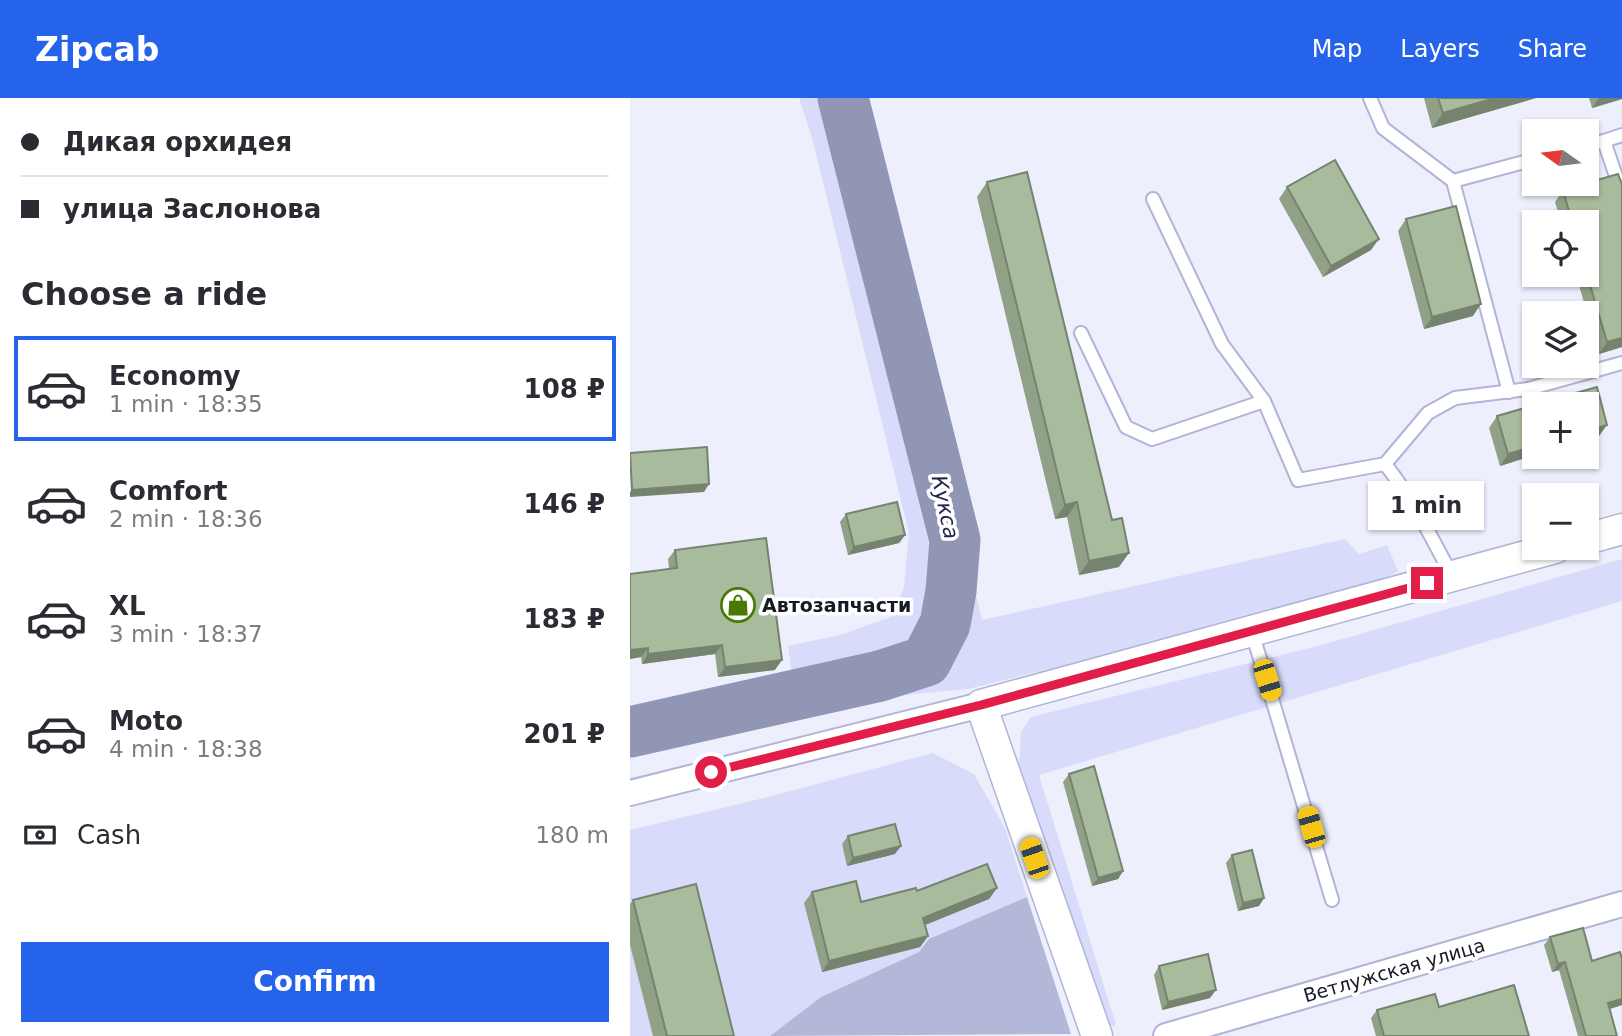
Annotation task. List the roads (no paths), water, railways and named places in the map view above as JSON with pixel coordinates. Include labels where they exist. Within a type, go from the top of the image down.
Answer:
[{"type":"street","points":[[1599,536],[1622,529]]},
{"type":"street","points":[[630,793],[981,705],[1522,557]]},
{"type":"street","points":[[981,705],[1097,1036]]},
{"type":"street","name":"Ветлужская улица","points":[[1166,1036],[1622,904]]},
{"type":"lane","points":[[1370,98],[1383,128],[1453,181],[1509,391]]},
{"type":"lane","points":[[1600,142],[1622,135]]},
{"type":"lane","points":[[1604,141],[1622,194]]},
{"type":"lane","points":[[1453,181],[1522,162]]},
{"type":"lane","points":[[1153,199],[1222,344],[1264,401],[1298,480],[1385,464],[1428,413],[1455,398],[1528,389],[1622,363]]},
{"type":"lane","points":[[1081,333],[1126,427],[1152,439],[1264,401]]},
{"type":"lane","points":[[1385,464],[1398,480],[1452,576]]},
{"type":"lane","points":[[1252,631],[1332,900]]},
{"type":"waterway","name":"Кукса","points":[[630,732],[880,676],[926,661],[945,624],[955,540],[843,98]]},
{"type":"place","name":"Автозапчасти","points":[[738,605]]}]
